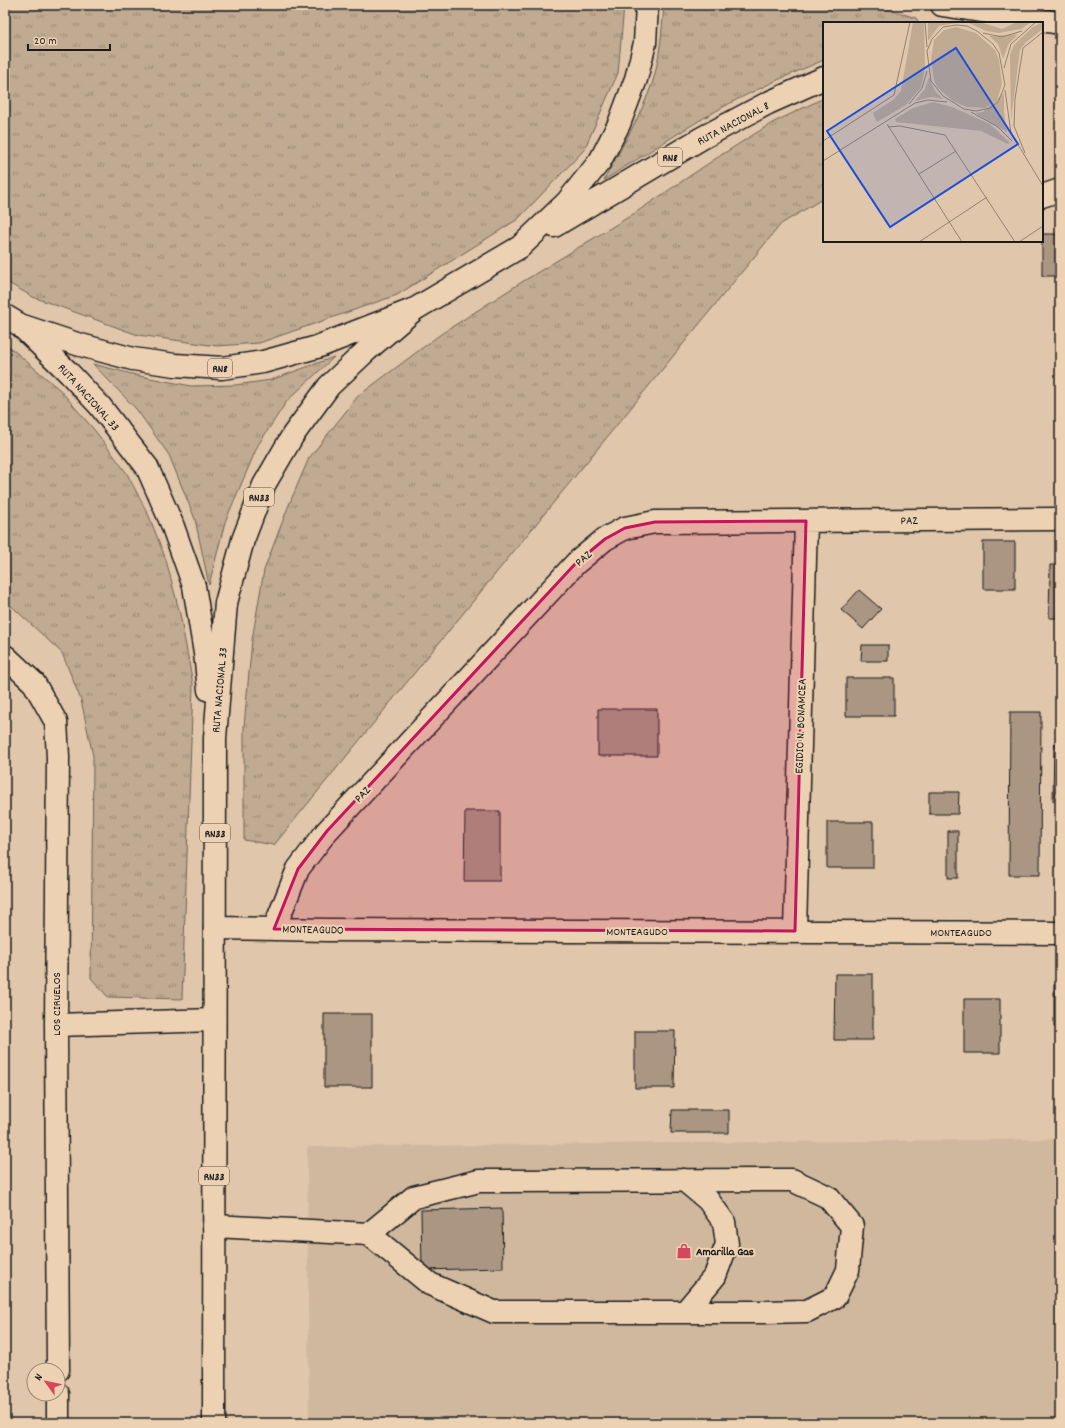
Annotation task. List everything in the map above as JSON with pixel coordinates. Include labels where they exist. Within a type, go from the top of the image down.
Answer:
[{"type":"main road","name":"RN8","points":[[13,320],[77,344],[133,359],[174,366],[222,368],[263,362],[317,347],[416,309],[520,247],[572,196],[600,161],[619,124],[636,80],[645,44],[647,5]]},
{"type":"main road","points":[[942,5],[1060,24]]},
{"type":"main road","points":[[1043,27],[1060,24]]},
{"type":"main road","name":"RUTA NACIONAL 8","points":[[520,247],[702,138],[768,104],[823,78]]},
{"type":"main road","points":[[1043,196],[1060,190]]},
{"type":"main road","name":"RUTA NACIONAL 33","points":[[215,738],[226,603],[243,540],[264,485],[293,435],[329,386],[366,351],[416,309]]},
{"type":"main road","name":"RUTA NACIONAL 33","points":[[13,320],[69,373],[100,406],[147,467],[172,524],[194,586],[205,653],[215,738]]},
{"type":"main road","name":"PAZ","points":[[274,929],[298,869],[327,831],[576,563],[605,539],[625,528],[655,522],[1060,519]]},
{"type":"main road","name":"EGIDIO N. BONAMCEA","points":[[795,931],[806,521]]},
{"type":"main road","name":"LOS CIRUELOS","points":[[5,656],[34,684],[56,722],[58,757],[56,1025],[58,1362]]},
{"type":"main road","name":"RN33","points":[[214,1423],[215,738]]},
{"type":"main road","name":"MONTEAGUDO","points":[[215,928],[1060,933]]},
{"type":"main road","points":[[56,1025],[214,1020]]},
{"type":"main road","points":[[684,1180],[708,1200],[724,1222],[727,1244],[715,1276],[685,1312]]},
{"type":"main road","points":[[214,1226],[369,1234],[430,1284],[494,1312],[806,1311],[835,1297],[848,1270],[852,1226],[828,1196],[792,1180],[479,1181],[414,1197],[369,1234]]},
{"type":"main road","points":[[58,1402],[58,1423]]},
{"type":"highlighted area","points":[[806,521],[795,931],[274,929],[298,869],[327,831],[576,563],[605,539],[625,528],[655,522]]},
{"type":"shaded area","name":"Amarilla Gas","points":[[1060,1139],[1060,1423],[309,1423],[307,1147]]},
{"type":"green space","points":[[5,5],[624,6],[618,73],[584,150],[518,219],[397,295],[259,343],[217,346],[138,335],[33,297],[5,281]]},
{"type":"green space","points":[[664,5],[875,5],[916,18],[918,22],[823,22],[823,60],[721,108],[604,180],[637,119],[648,94],[655,72]]},
{"type":"green space","points":[[823,98],[823,199],[781,224],[274,845],[244,840],[244,726],[252,640],[264,570],[288,507],[309,458],[358,396],[441,334],[517,285],[635,213],[718,157],[772,123]]},
{"type":"green space","points":[[5,343],[60,390],[96,432],[126,472],[149,516],[166,560],[180,614],[193,684],[182,999],[108,997],[91,978],[93,756],[81,700],[62,653],[5,600]]},
{"type":"green space","points":[[334,357],[287,401],[258,445],[225,522],[209,585],[195,519],[169,455],[137,410],[93,364],[140,376],[191,386],[235,385],[271,380]]},
{"type":"building","points":[[1043,234],[1060,234],[1060,276],[1042,276]]},
{"type":"building","points":[[983,542],[1015,542],[1015,589],[983,589]]},
{"type":"building","points":[[1050,565],[1060,565],[1060,618],[1049,618]]},
{"type":"building","points":[[859,590],[881,609],[863,629],[841,610]]},
{"type":"building","points":[[862,645],[888,645],[888,661],[861,661]]},
{"type":"building","points":[[846,678],[894,678],[894,716],[846,716]]},
{"type":"building","points":[[598,709],[657,709],[657,756],[598,756]]},
{"type":"building","points":[[1010,712],[1041,712],[1040,875],[1009,875]]},
{"type":"building","points":[[1054,744],[1060,744],[1060,801],[1053,801]]},
{"type":"building","points":[[929,792],[959,792],[958,814],[929,814]]},
{"type":"building","points":[[465,811],[500,811],[500,881],[464,881]]},
{"type":"building","points":[[827,822],[873,822],[873,868],[827,868]]},
{"type":"building","points":[[948,831],[958,831],[958,878],[948,878]]},
{"type":"building","points":[[835,974],[873,974],[873,1040],[834,1040]]},
{"type":"building","points":[[1054,985],[1060,985],[1060,1027],[1054,1027]]},
{"type":"building","points":[[964,999],[1000,999],[1000,1053],[964,1053]]},
{"type":"building","points":[[324,1014],[372,1014],[372,1087],[324,1087]]},
{"type":"building","points":[[635,1031],[675,1031],[674,1088],[635,1088]]},
{"type":"building","points":[[672,1110],[729,1110],[729,1133],[671,1133]]},
{"type":"building","points":[[502,1208],[503,1268],[422,1270],[421,1210]]},
{"type":"place","name":"Amarilla Gas","points":[[684,1251]]}]
